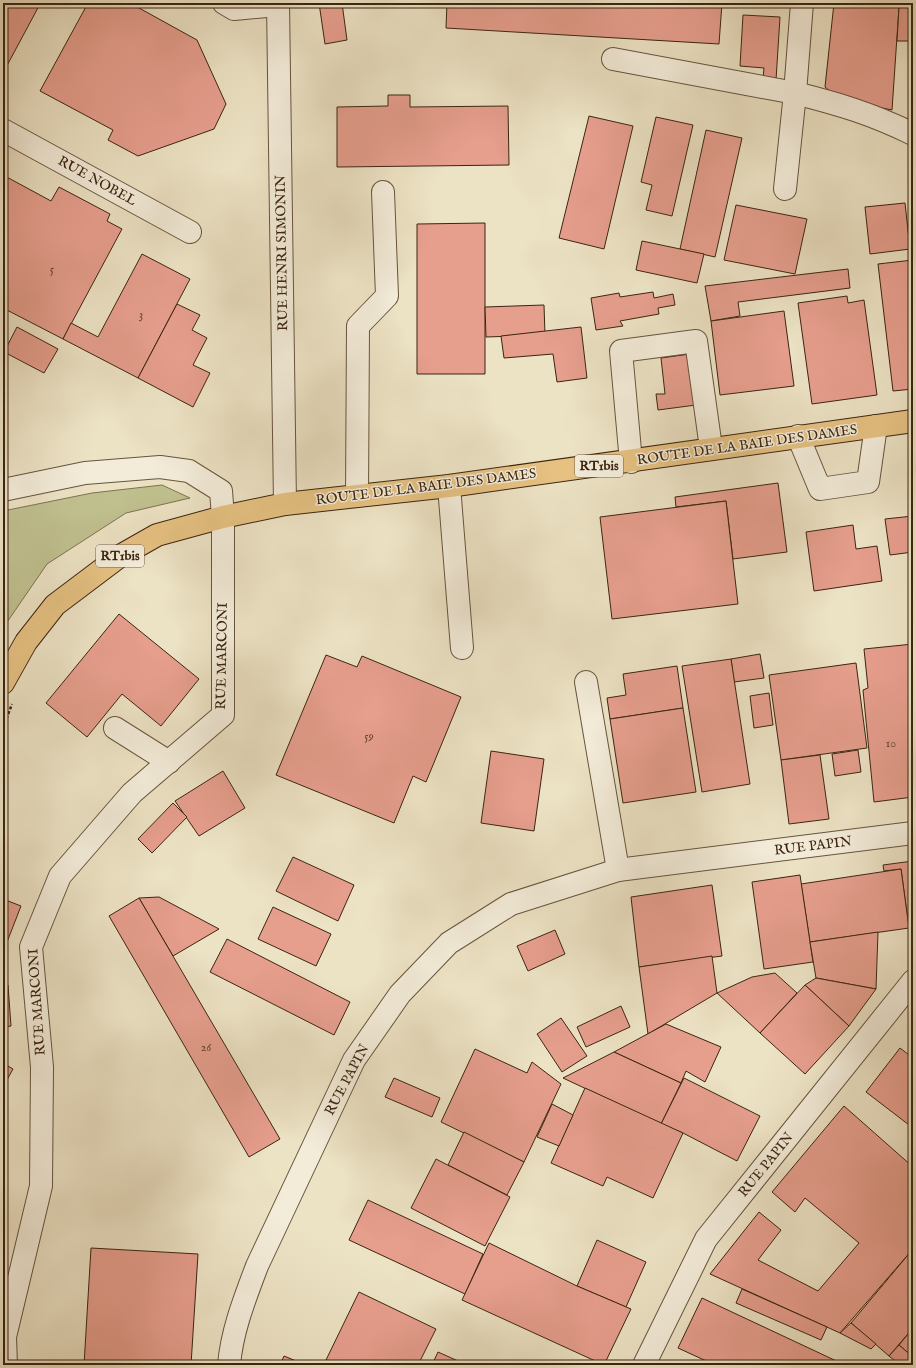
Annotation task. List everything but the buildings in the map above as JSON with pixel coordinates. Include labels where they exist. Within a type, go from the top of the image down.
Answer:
[{"type":"main road","name":"ROUTE DE LA BAIE DES DAMES","points":[[3,683],[26,642],[55,605],[120,556],[157,535],[223,517],[285,504],[449,486],[631,462],[711,448],[913,421]]},
{"type":"street","points":[[224,3],[234,9],[278,4]]},
{"type":"street","points":[[785,189],[795,93],[802,3]]},
{"type":"street","name":"RUE HENRI SIMONIN","points":[[278,4],[285,504]]},
{"type":"street","points":[[613,59],[795,93],[843,104],[880,118],[913,134]]},
{"type":"street","name":"RUE NOBEL","points":[[3,130],[190,232]]},
{"type":"street","points":[[357,496],[358,326],[387,296],[383,192]]},
{"type":"street","points":[[631,462],[621,351],[696,341],[711,448]]},
{"type":"street","points":[[798,436],[820,489],[868,482],[876,426]]},
{"type":"street","name":"RUE MARCONI","points":[[3,490],[85,473],[160,467],[190,471],[221,491],[223,517],[222,715],[132,793],[60,876],[31,947],[42,1067],[41,1186],[5,1337],[6,1365]]},
{"type":"street","points":[[449,486],[462,648]]},
{"type":"street","points":[[586,682],[618,870]]},
{"type":"street","points":[[115,728],[169,762]]},
{"type":"street","name":"RUE PAPIN","points":[[229,1365],[234,1334],[244,1299],[269,1238],[354,1060],[400,994],[449,943],[511,904],[618,870],[913,833]]},
{"type":"street","name":"RUE PAPIN","points":[[644,1365],[706,1239],[913,981]]},
{"type":"green space","points":[[162,485],[190,498],[126,513],[47,564],[3,628],[3,511],[92,493]]}]
